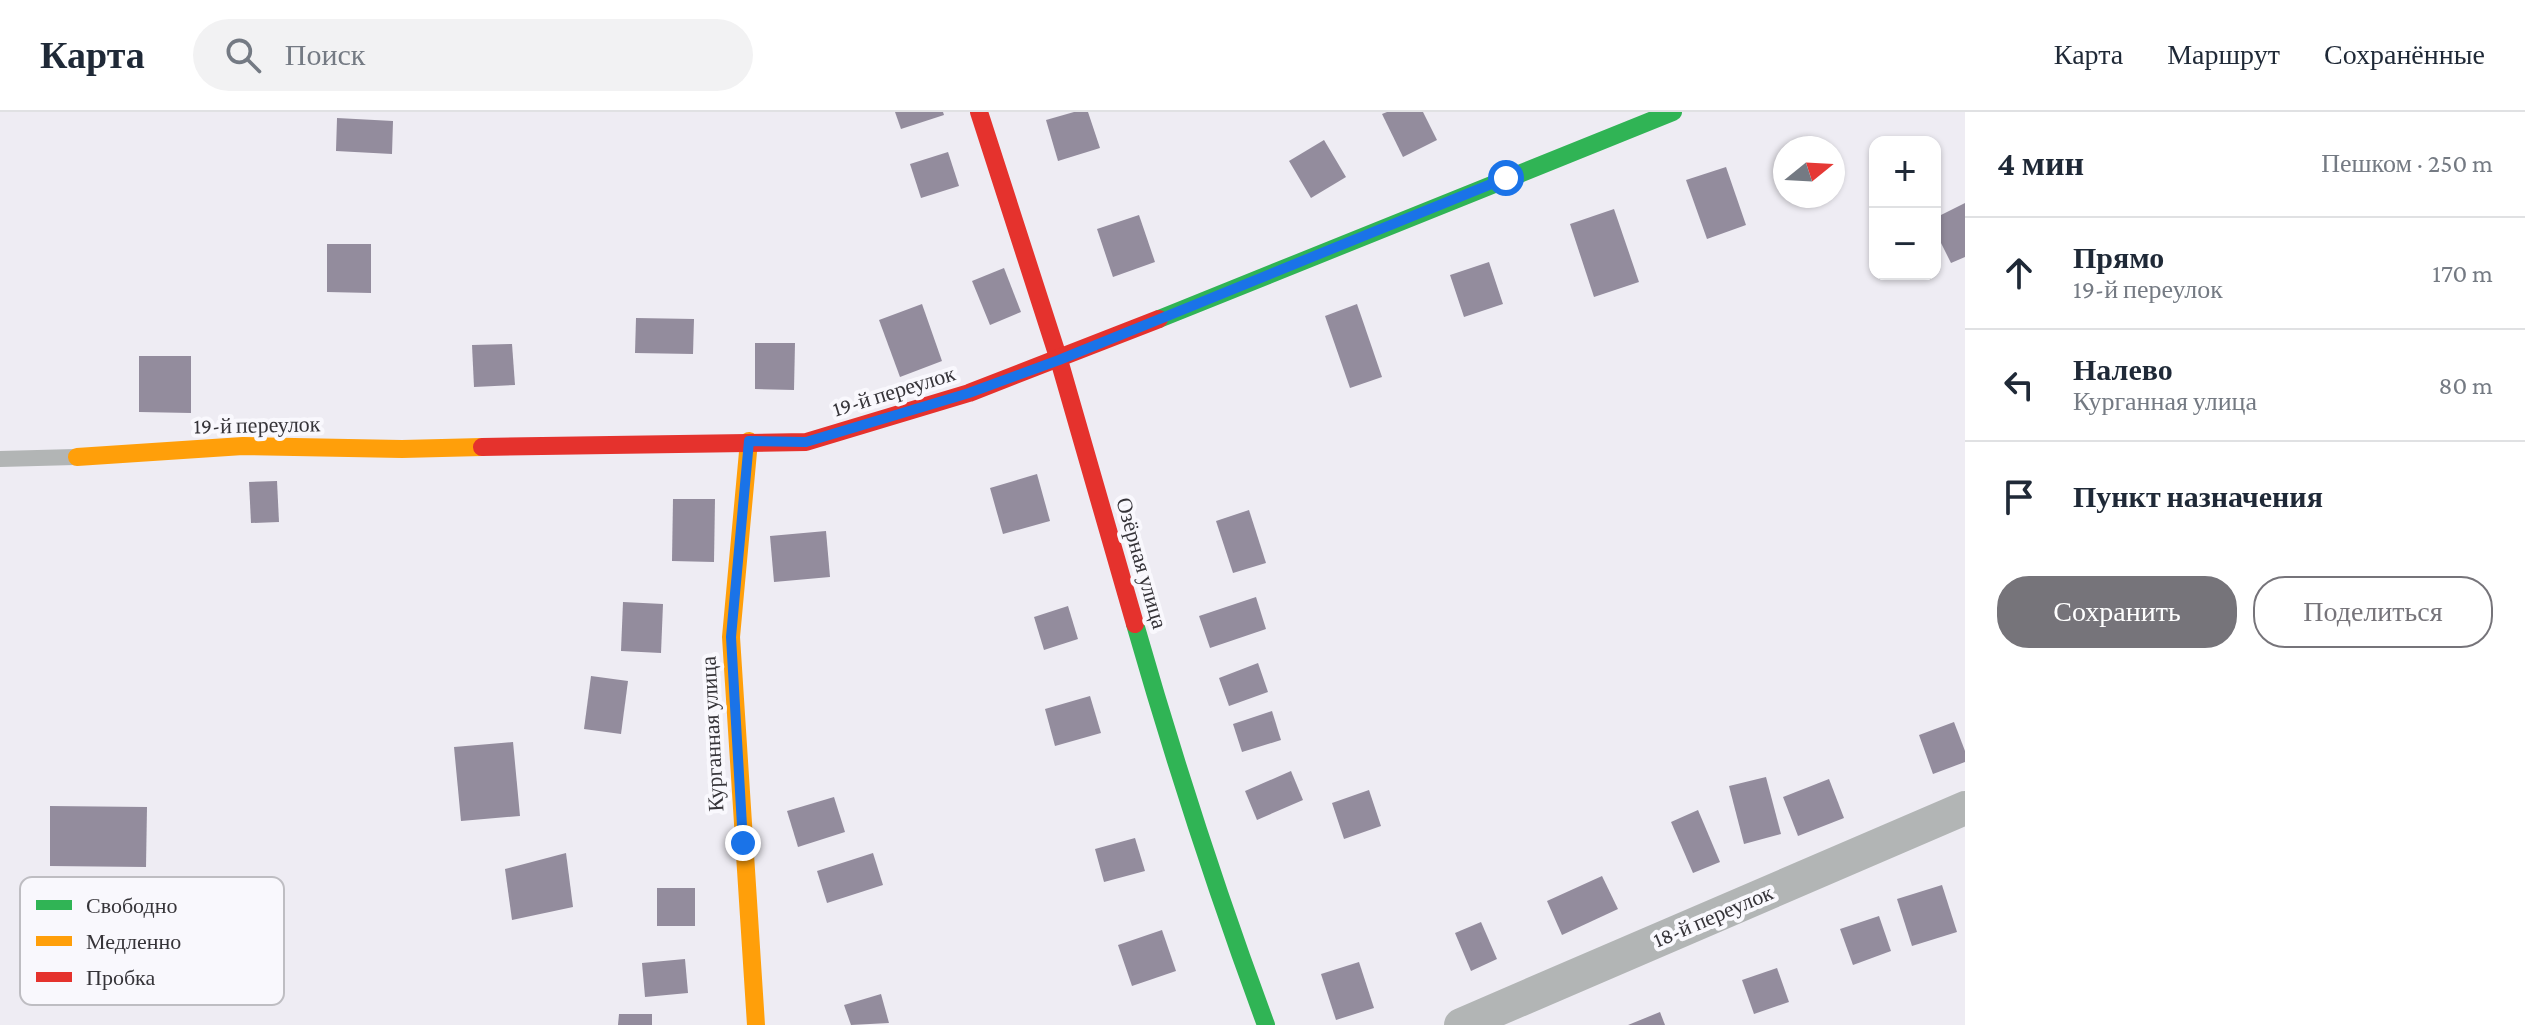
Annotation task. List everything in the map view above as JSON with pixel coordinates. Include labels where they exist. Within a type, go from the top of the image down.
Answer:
[{"type":"street","name":"Озёрная улица","points":[[979,112],[1059,360],[1163,723],[1224,911],[1266,1025]]},
{"type":"street","name":"19-й переулок","points":[[77,457],[243,446],[402,449],[806,442],[969,393],[1059,360],[1673,112]]},
{"type":"street","name":"Курганная улица","points":[[749,441],[731,637],[756,1025]]},
{"type":"street","name":"18-й переулок","points":[[1461,1025],[1965,808]]},
{"type":"lane","points":[[3,454],[77,457]]},
{"type":"building","points":[[895,112],[943,112],[944,115],[901,129]]},
{"type":"building","points":[[1074,112],[1088,112],[1100,148],[1058,161],[1046,120]]},
{"type":"building","points":[[1423,112],[1437,140],[1403,157],[1382,114]]},
{"type":"building","points":[[337,118],[393,121],[392,154],[336,151]]},
{"type":"building","points":[[1324,140],[1346,177],[1311,198],[1289,161]]},
{"type":"building","points":[[948,152],[959,186],[921,198],[910,164]]},
{"type":"building","points":[[1726,167],[1746,225],[1707,239],[1686,180]]},
{"type":"building","points":[[1965,203],[1965,257],[1951,263],[1941,243],[1941,215]]},
{"type":"building","points":[[1614,209],[1639,282],[1594,297],[1570,224]]},
{"type":"building","points":[[1139,215],[1155,262],[1113,277],[1097,229]]},
{"type":"building","points":[[327,244],[371,244],[371,293],[327,292]]},
{"type":"building","points":[[1489,262],[1503,304],[1464,317],[1450,275]]},
{"type":"building","points":[[1004,268],[1021,312],[990,325],[972,281]]},
{"type":"building","points":[[922,304],[942,361],[900,377],[879,320]]},
{"type":"building","points":[[1357,304],[1382,377],[1350,388],[1325,316]]},
{"type":"building","points":[[636,318],[694,319],[693,354],[635,353]]},
{"type":"building","points":[[755,343],[795,343],[794,390],[755,389]]},
{"type":"building","points":[[512,344],[515,385],[474,387],[472,345]]},
{"type":"building","points":[[139,356],[191,356],[191,413],[139,412]]},
{"type":"building","points":[[1037,474],[1050,521],[1003,534],[990,488]]},
{"type":"building","points":[[277,481],[279,522],[251,523],[249,482]]},
{"type":"building","points":[[673,499],[715,499],[714,562],[672,561]]},
{"type":"building","points":[[1249,510],[1266,563],[1233,573],[1216,521]]},
{"type":"building","points":[[826,531],[830,577],[774,582],[770,536]]},
{"type":"building","points":[[1256,597],[1266,629],[1210,648],[1199,616]]},
{"type":"building","points":[[623,602],[663,604],[661,653],[621,651]]},
{"type":"building","points":[[1068,606],[1078,639],[1044,650],[1034,617]]},
{"type":"building","points":[[1258,663],[1268,692],[1229,706],[1219,678]]},
{"type":"building","points":[[591,676],[628,681],[621,734],[584,729]]},
{"type":"building","points":[[1090,696],[1101,733],[1055,746],[1045,709]]},
{"type":"building","points":[[1272,711],[1281,740],[1242,752],[1233,724]]},
{"type":"building","points":[[1954,722],[1965,751],[1965,762],[1933,774],[1919,735]]},
{"type":"building","points":[[513,742],[520,816],[461,821],[454,747]]},
{"type":"building","points":[[1291,771],[1303,800],[1257,820],[1245,791]]},
{"type":"building","points":[[1766,777],[1781,834],[1744,844],[1729,786]]},
{"type":"building","points":[[1829,779],[1844,818],[1798,836],[1783,797]]},
{"type":"building","points":[[1369,790],[1381,826],[1344,839],[1332,803]]},
{"type":"building","points":[[834,797],[845,832],[798,847],[787,811]]},
{"type":"building","points":[[50,806],[147,807],[146,867],[50,866]]},
{"type":"building","points":[[1698,810],[1720,862],[1693,873],[1671,822]]},
{"type":"building","points":[[1135,838],[1145,871],[1104,882],[1095,849]]},
{"type":"building","points":[[566,853],[573,907],[512,920],[505,869]]},
{"type":"building","points":[[873,853],[883,885],[827,903],[817,871]]},
{"type":"building","points":[[1602,876],[1618,909],[1562,935],[1547,901]]},
{"type":"building","points":[[1942,885],[1957,932],[1912,946],[1897,899]]},
{"type":"building","points":[[657,888],[695,888],[695,926],[657,926]]},
{"type":"building","points":[[1879,916],[1891,951],[1853,965],[1840,929]]},
{"type":"building","points":[[1481,922],[1497,959],[1471,971],[1455,933]]},
{"type":"building","points":[[1162,930],[1176,971],[1132,986],[1118,945]]},
{"type":"building","points":[[685,959],[688,993],[645,997],[642,963]]},
{"type":"building","points":[[1359,962],[1374,1008],[1336,1020],[1321,974]]},
{"type":"building","points":[[1777,968],[1789,1002],[1754,1014],[1742,980]]},
{"type":"building","points":[[881,994],[889,1023],[851,1025],[844,1005]]},
{"type":"building","points":[[1660,1012],[1665,1025],[1628,1025]]},
{"type":"building","points":[[619,1014],[652,1014],[652,1025],[618,1025]]},
{"type":"traffic: fast","points":[[1159,319],[1673,112]]},
{"type":"traffic: fast","points":[[1135,624],[1197,826],[1266,1025]]},
{"type":"traffic: slow","points":[[749,441],[731,637],[756,1025]]},
{"type":"traffic: slow","points":[[77,457],[243,446],[482,447]]},
{"type":"traffic: jam","points":[[979,112],[1059,360],[1135,624]]},
{"type":"traffic: jam","points":[[482,447],[806,442],[969,393],[1159,319]]},
{"type":"route","points":[[743,843],[731,637],[749,441],[806,442],[969,393],[1059,360],[1506,178]]}]
